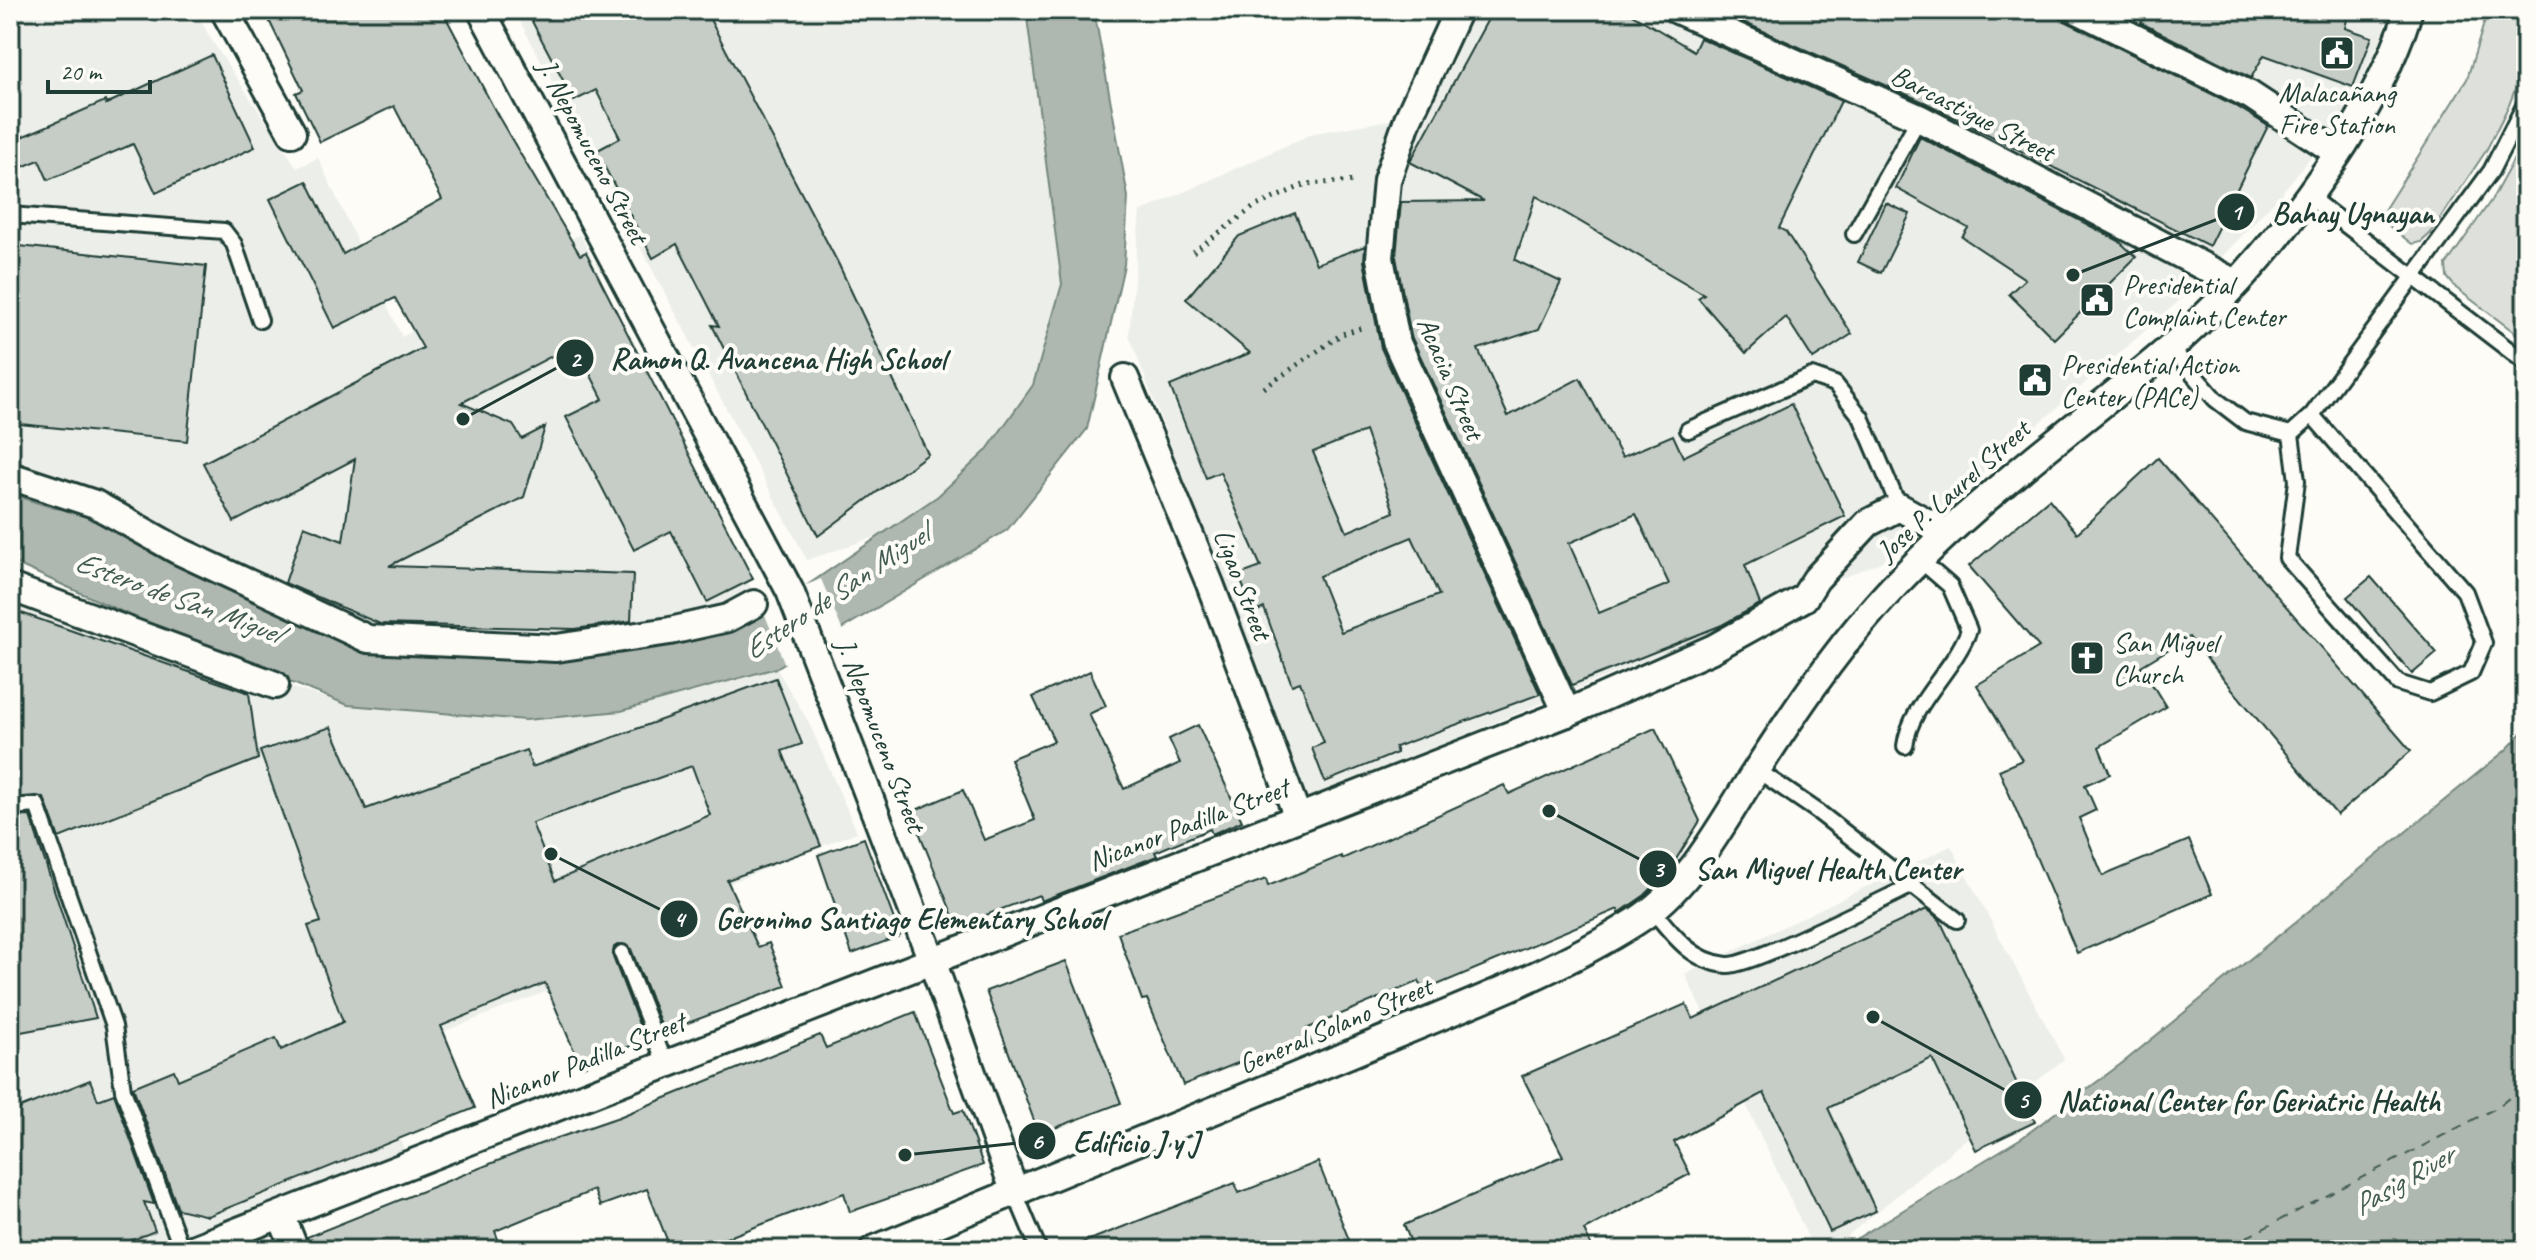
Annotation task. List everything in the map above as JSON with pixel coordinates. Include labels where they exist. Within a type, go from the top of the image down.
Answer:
[{"type":"street","points":[[224,10],[292,133]]},
{"type":"street","name":"J. Nepomuceno Street","points":[[481,10],[790,591],[931,958],[1015,1193]]},
{"type":"street","name":"Acacia Street","points":[[1458,10],[1408,119],[1387,180],[1380,258],[1396,341],[1567,713]]},
{"type":"street","name":"Barcastigue Street","points":[[1677,10],[1919,118],[2235,283]]},
{"type":"street","points":[[2078,10],[2250,95],[2338,153]]},
{"type":"street","name":"Jose P. Laurel Street","points":[[1757,770],[1844,643],[1946,533],[2171,348],[2235,283],[2308,196],[2338,153],[2377,89],[2409,10]]},
{"type":"street","name":"Ligao Street","points":[[1125,378],[1210,584],[1297,815]]},
{"type":"street","points":[[10,476],[95,504],[177,550],[368,639],[556,648],[684,628],[728,618],[754,604]]},
{"type":"street","points":[[1899,507],[1946,533]]},
{"type":"street","name":"Nicanor Padilla Street","points":[[190,1250],[1297,815],[1567,713],[1712,649],[1804,598],[1816,579],[1868,523],[1899,507]]},
{"type":"street","points":[[10,587],[275,685]]},
{"type":"street","name":"General Solano Street","points":[[873,1250],[1516,983],[1574,956],[1641,919],[1697,864],[1757,770]]},
{"type":"street","points":[[281,1215],[295,1250]]},
{"type":"lane","points":[[2291,434],[2312,415],[2417,277],[2491,171],[2526,102]]},
{"type":"lane","points":[[1854,234],[1919,118]]},
{"type":"lane","points":[[2308,196],[2526,363]]},
{"type":"lane","points":[[10,215],[224,231],[234,244],[260,320]]},
{"type":"lane","points":[[2171,348],[2215,399],[2245,422],[2291,434]]},
{"type":"lane","points":[[1688,430],[1812,376],[1835,384],[1861,417],[1899,507]]},
{"type":"lane","points":[[2291,434],[2297,481],[2287,558],[2398,683],[2430,693],[2471,673],[2484,643],[2465,592],[2312,415]]},
{"type":"lane","points":[[1905,746],[1907,729],[1959,656],[1969,630],[1957,597],[1920,560]]},
{"type":"lane","points":[[1757,770],[1817,811],[1957,920]]},
{"type":"lane","points":[[10,807],[37,805],[114,1026],[123,1090],[182,1250]]},
{"type":"lane","points":[[1651,908],[1691,952],[1729,965],[1759,956],[1913,885]]},
{"type":"lane","points":[[622,953],[665,1063]]},
{"type":"lane","name":"J. Nepomuceno Street","points":[[1015,1193],[1039,1250]]},
{"type":"path","points":[[1193,252],[1254,207],[1306,184],[1387,180]]},
{"type":"path","points":[[1264,388],[1342,334],[1391,317]]},
{"type":"shaded area","points":[[10,10],[195,10],[212,41],[297,168],[318,158],[402,337],[580,234],[753,593],[631,633],[368,629],[112,501],[10,464]]},
{"type":"shaded area","points":[[514,10],[1026,10],[1062,284],[1033,385],[986,451],[938,496],[881,535],[807,560]]},
{"type":"shaded area","points":[[1467,10],[2389,10],[2383,35],[2344,115],[2280,195],[2187,294],[1881,562],[1306,801],[1129,335],[1140,212],[1314,133],[1396,119]]},
{"type":"shaded area","points":[[2488,10],[2526,10],[2526,61],[2486,151],[2430,234],[2421,242],[2412,244],[2379,218],[2467,79]]},
{"type":"shaded area","points":[[2526,137],[2526,341],[2456,288],[2447,277],[2446,265],[2492,199]]},
{"type":"shaded area","points":[[10,598],[348,705],[430,711],[621,711],[776,668],[808,721],[857,832],[705,893],[609,946],[615,965],[378,1057],[287,827],[404,1150],[178,1250],[10,1250]]},
{"type":"shaded area","points":[[1951,846],[2064,1059],[1830,1250],[1814,1250],[1685,974]]},
{"type":"water","name":"Estero de San Miguel","points":[[1026,10],[1094,10],[1128,197],[1124,265],[1087,429],[1007,530],[776,668],[621,711],[526,720],[348,705],[187,641],[10,561],[10,494],[54,508],[82,511],[366,647],[531,660],[696,636],[762,616],[938,496],[986,451],[1033,385],[1062,284]]},
{"type":"water","name":"Pasig River","points":[[2526,729],[2526,1250],[1838,1250],[2023,1137],[2125,1061],[2506,750]]},
{"type":"pier","points":[[821,579],[844,634],[786,667],[763,610],[791,591]]},
{"type":"building","points":[[264,10],[442,10],[498,116],[580,255],[586,252],[753,579],[707,602],[671,531],[634,550],[566,417],[603,399],[575,344],[461,403],[513,425],[522,439],[545,427],[524,497],[389,566],[633,574],[631,621],[575,629],[380,624],[285,583],[304,526],[343,541],[355,459],[234,522],[203,463],[423,348],[395,298],[334,328],[270,199],[307,181],[343,254],[442,199],[394,106],[320,142],[296,93],[303,90]]},
{"type":"building","points":[[526,10],[705,10],[838,263],[928,454],[818,536],[712,325],[719,326],[677,244],[653,258],[596,151],[620,138],[596,90],[574,101]]},
{"type":"building","points":[[1493,10],[1625,10],[1694,51],[1700,38],[1841,101],[1779,228],[1786,232],[1852,334],[1813,359],[1786,317],[1746,353],[1698,298],[1704,294],[1536,196],[1515,260],[1561,282],[1539,329],[1478,349],[1508,416],[1580,378],[1622,457],[1673,435],[1683,457],[1791,404],[1845,516],[1745,565],[1760,604],[1722,625],[1572,685],[1411,336],[1396,257],[1401,202],[1484,201],[1410,162]],"holes":[[[1636,514],[1669,584],[1599,613],[1569,543]]]},
{"type":"building","points":[[1716,10],[2043,10],[2236,106],[2268,126],[2209,246],[1926,103]]},
{"type":"building","points":[[2148,10],[2349,10],[2345,28],[2372,37],[2353,87],[2264,55],[2251,78],[2141,23]]},
{"type":"building","points":[[212,55],[255,147],[156,193],[133,144],[48,180],[39,160],[10,172],[10,142],[105,101],[106,104]]},
{"type":"building","points":[[1920,137],[2119,241],[2136,257],[2054,339],[2009,294],[2025,279],[1962,237],[1968,228],[1896,188]]},
{"type":"building","points":[[1886,203],[1910,214],[1881,273],[1858,262]]},
{"type":"building","points":[[1295,213],[1316,264],[1365,246],[1364,261],[1381,348],[1540,694],[1395,747],[1397,753],[1325,782],[1312,748],[1324,743],[1300,682],[1292,685],[1264,608],[1253,613],[1239,575],[1261,567],[1220,472],[1206,478],[1170,386],[1250,353],[1186,299],[1239,236]],"holes":[[[1365,431],[1394,512],[1347,532],[1313,452]],[[1412,537],[1439,595],[1341,632],[1319,576]]]},
{"type":"building","points":[[10,245],[206,266],[187,441],[10,423]]},
{"type":"building","points":[[2158,458],[2411,751],[2337,815],[2189,637],[2141,666],[2166,707],[2099,747],[2110,774],[2085,785],[2096,810],[2079,818],[2103,876],[2189,840],[2212,894],[2077,953],[1999,770],[2022,760],[1977,685],[2039,647],[1969,566],[2049,499],[2077,533]]},
{"type":"building","points":[[2371,577],[2437,653],[2412,674],[2347,597]]},
{"type":"building","points":[[10,609],[249,693],[258,759],[59,838],[44,798],[10,797]]},
{"type":"building","points":[[1090,671],[1106,706],[1089,714],[1124,789],[1180,763],[1169,739],[1198,725],[1242,821],[1212,834],[1210,829],[1155,852],[1157,856],[1041,901],[1039,895],[957,926],[911,812],[963,790],[984,840],[1035,820],[1010,759],[1054,741],[1033,697]]},
{"type":"building","points":[[776,678],[802,744],[782,751],[821,846],[727,880],[758,947],[769,943],[786,986],[664,1032],[631,949],[619,944],[614,947],[613,957],[645,1040],[581,1067],[545,983],[441,1026],[475,1108],[208,1216],[178,1209],[133,1087],[174,1070],[178,1080],[276,1038],[281,1050],[343,1022],[308,926],[321,922],[260,751],[331,727],[366,809],[526,750],[532,767]],"holes":[[[692,766],[710,815],[555,881],[532,823]]]},
{"type":"building","points":[[1655,728],[1700,821],[1668,872],[1645,895],[1619,913],[1618,909],[1423,991],[1419,981],[1306,1029],[1312,1045],[1270,1063],[1265,1052],[1183,1085],[1147,999],[1142,1000],[1118,933],[1266,879],[1268,886],[1341,856],[1342,859],[1504,785],[1509,794]]},
{"type":"building","points":[[30,816],[96,1018],[10,1034],[10,817]]},
{"type":"building","points":[[864,838],[900,936],[852,954],[818,855]]},
{"type":"building","points":[[1927,909],[1940,920],[2035,1122],[1976,1150],[1932,1058],[1828,1108],[1876,1211],[1830,1232],[1764,1093],[1674,1142],[1690,1174],[1584,1230],[1593,1250],[1414,1250],[1404,1225],[1563,1156],[1522,1076],[1686,1004],[1693,1019]]},
{"type":"building","points":[[1066,961],[1121,1103],[1039,1134],[986,991]]},
{"type":"building","points":[[915,1012],[954,1113],[963,1110],[983,1165],[850,1212],[844,1193],[695,1250],[671,1250],[647,1189],[600,1206],[594,1190],[495,1231],[502,1250],[311,1250],[307,1237],[540,1144],[619,1117],[820,1035],[826,1048]]},
{"type":"building","points":[[90,1080],[98,1100],[114,1094],[154,1204],[144,1202],[155,1231],[108,1250],[10,1250],[10,1112]]},
{"type":"building","points":[[1318,1162],[1353,1250],[1064,1250],[1235,1183],[1239,1193]]},
{"type":"ferry route","points":[[2212,1250],[2251,1235],[2496,1108],[2526,1085]]},
{"type":"place","name":"Malacañang Fire Station","points":[[2337,53]]},
{"type":"place","name":"Bahay Ugnayan","points":[[2073,275]]},
{"type":"place","name":"Presidential Complaint Center","points":[[2097,300]]},
{"type":"place","name":"Presidential Action Center (PACe)","points":[[2035,380]]},
{"type":"place","name":"Ramon Q. Avancena High School","points":[[463,419]]},
{"type":"place","name":"San Miguel Church","points":[[2087,658]]},
{"type":"place","name":"San Miguel Health Center","points":[[1549,811]]},
{"type":"place","name":"Geronimo Santiago Elementary School","points":[[551,854]]},
{"type":"place","name":"National Center for Geriatric Health","points":[[1873,1017]]},
{"type":"place","name":"Edificio J y J","points":[[905,1155]]}]
